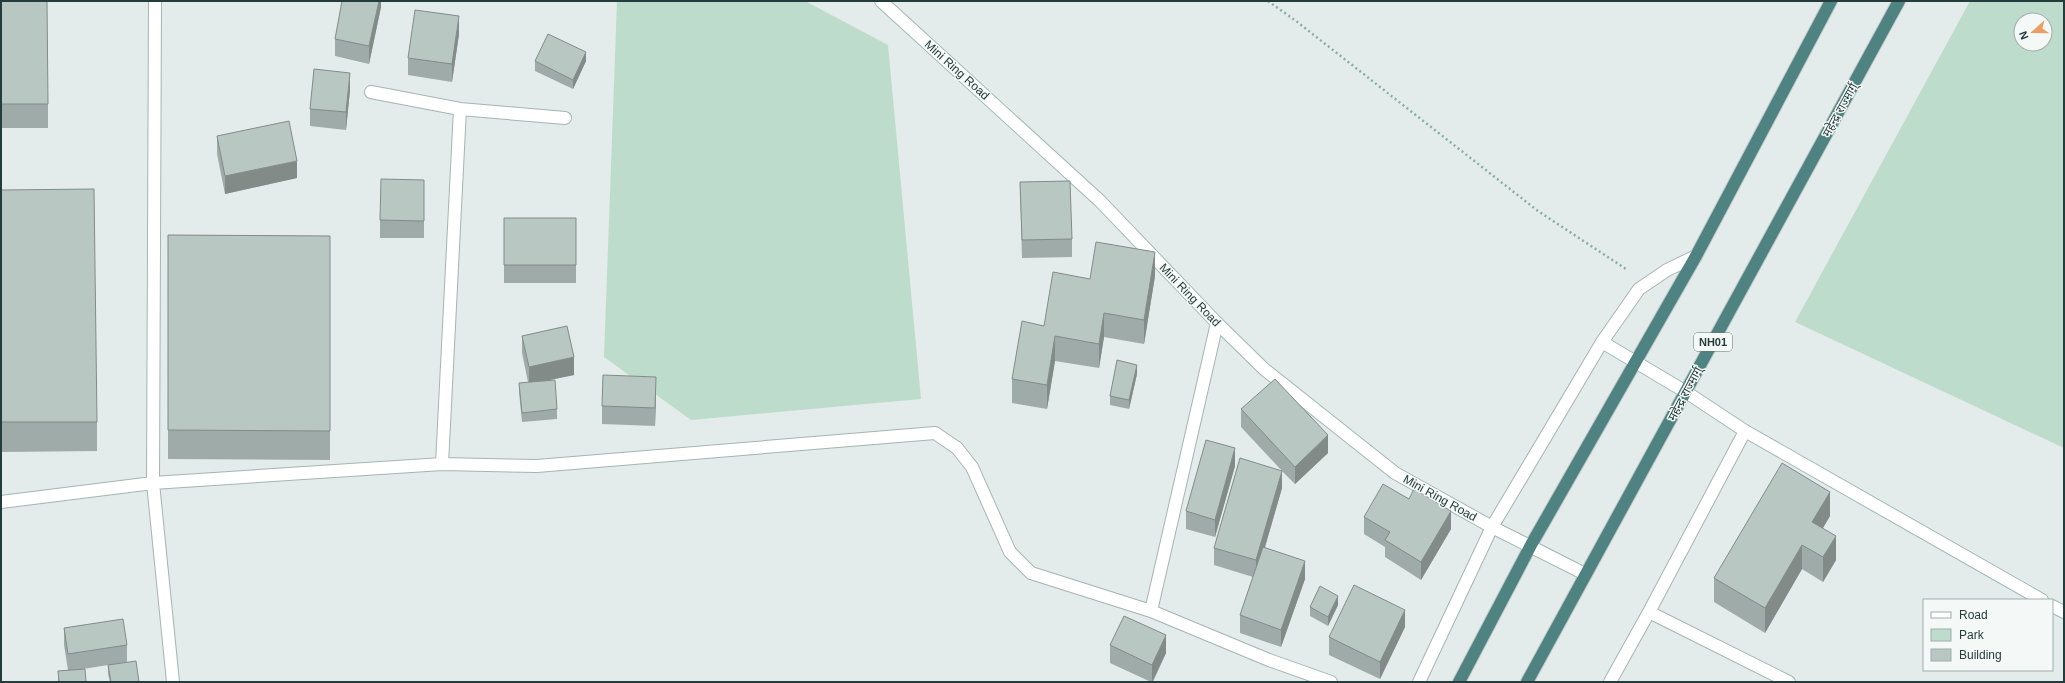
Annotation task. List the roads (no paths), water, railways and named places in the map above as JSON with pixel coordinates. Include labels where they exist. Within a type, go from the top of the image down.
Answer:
[{"type":"highway","points":[[1459,682],[1531,545],[1637,362],[1696,256],[1831,1]]},
{"type":"highway","name":"महेन्द्र राज्मार्ग्","points":[[1527,682],[1899,1]]},
{"type":"street","points":[[155,1],[153,483],[173,682]]},
{"type":"street","name":"Mini Ring Road","points":[[881,1],[1100,201],[1217,323],[1264,369],[1395,473],[1492,527],[1531,545],[1585,574]]},
{"type":"street","points":[[372,92],[460,109],[565,118]]},
{"type":"street","points":[[442,464],[460,109]]},
{"type":"street","points":[[1419,682],[1492,527],[1602,342],[1640,289],[1667,270],[1696,256]]},
{"type":"street","points":[[1151,611],[1217,323]]},
{"type":"street","points":[[1602,342],[1686,392],[1745,431],[2040,599]]},
{"type":"street","points":[[1610,682],[1745,431]]},
{"type":"street","points":[[1,502],[153,483],[442,464],[537,466],[935,433],[957,448],[972,467],[1010,552],[1031,573],[1151,611],[1269,660],[1331,682]]},
{"type":"street","points":[[2053,606],[2064,612]]},
{"type":"street","points":[[1649,612],[1789,682]]}]
